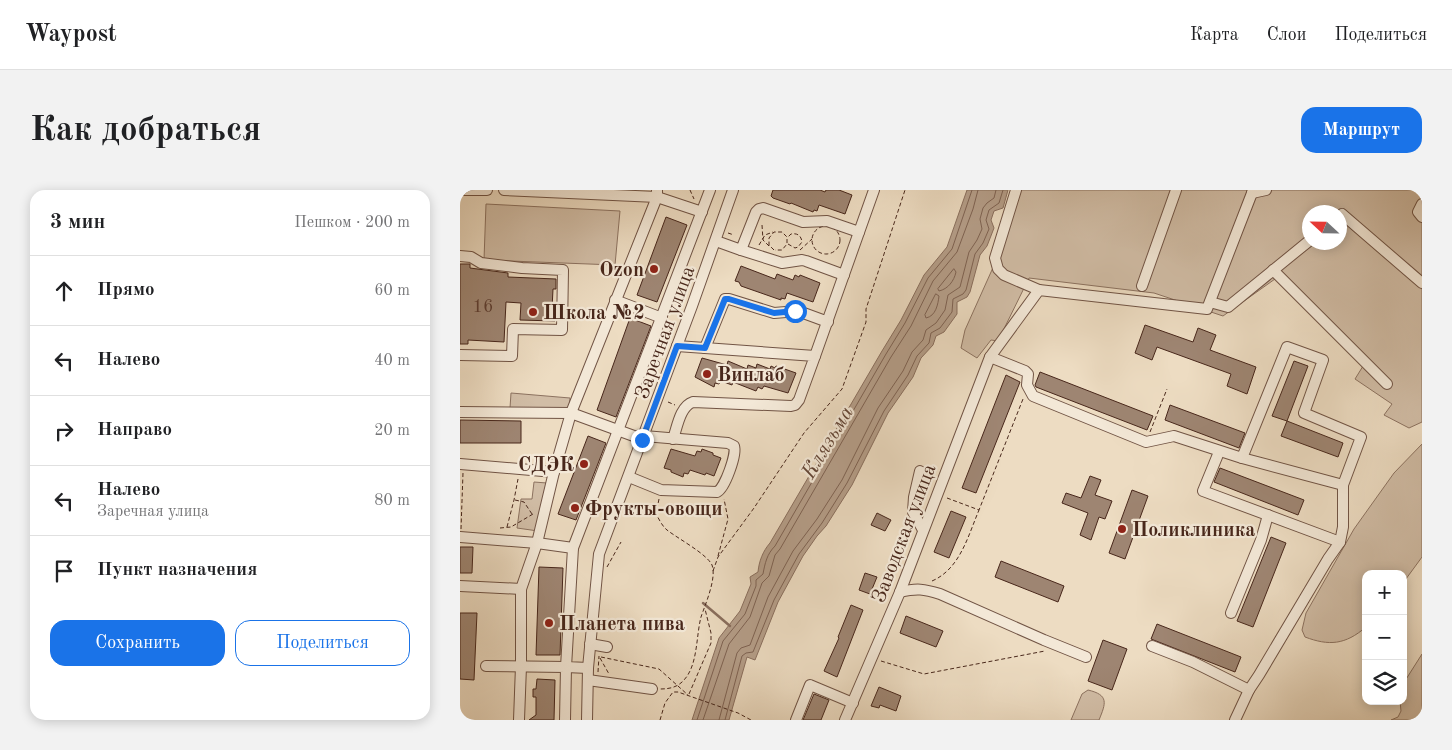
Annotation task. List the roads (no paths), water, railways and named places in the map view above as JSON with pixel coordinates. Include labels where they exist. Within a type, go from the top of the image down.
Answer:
[{"type":"street","points":[[460,190],[486,190]]},
{"type":"street","points":[[504,190],[657,193],[702,212]]},
{"type":"street","points":[[565,720],[572,548],[710,190]]},
{"type":"street","name":"Заречная улица","points":[[587,720],[588,668],[599,646],[599,554],[629,477],[733,190]]},
{"type":"street","points":[[673,439],[684,409],[693,402],[795,405],[799,400],[828,322],[874,190]]},
{"type":"street","points":[[1016,190],[994,258],[998,269],[1004,275],[1039,290],[1207,309],[1253,192],[1266,190]]},
{"type":"street","points":[[1142,286],[1176,190]]},
{"type":"street","points":[[519,720],[521,589],[537,543],[554,472],[571,413],[657,193]]},
{"type":"street","points":[[1422,204],[1418,212],[1422,217]]},
{"type":"street","points":[[741,250],[756,212],[759,209],[766,209],[802,222],[827,221],[859,232]]},
{"type":"street","points":[[1347,218],[1422,283]]},
{"type":"street","points":[[716,240],[782,264],[802,260],[844,275]]},
{"type":"street","points":[[1210,302],[1228,307],[1302,247]]},
{"type":"street","points":[[460,256],[471,256],[481,263],[563,270],[562,330],[513,329],[512,356],[460,355]]},
{"type":"street","points":[[1273,270],[1387,384]]},
{"type":"street","name":"Заводская улица","points":[[845,720],[900,592],[990,357],[1039,290]]},
{"type":"street","points":[[705,348],[725,299],[774,313],[798,311],[828,322]]},
{"type":"street","points":[[615,300],[662,318]]},
{"type":"street","points":[[677,346],[815,356]]},
{"type":"street","points":[[1235,720],[1249,690],[1260,675],[1340,542],[1343,528],[1343,485],[1361,437],[1304,413],[1323,360],[1287,346],[1242,458]]},
{"type":"street","points":[[990,357],[1025,371],[1028,374],[1028,388],[1033,396],[1146,442],[1174,436],[1219,452],[1343,485]]},
{"type":"street","points":[[460,412],[571,413],[643,438],[728,443],[734,446],[735,454],[722,488],[717,492],[661,490],[629,477]]},
{"type":"street","points":[[1219,452],[1203,491],[1340,542]]},
{"type":"street","points":[[462,464],[554,472]]},
{"type":"street","points":[[920,471],[914,496],[913,512],[923,530]]},
{"type":"street","points":[[1231,612],[1261,540],[1268,515]]},
{"type":"street","points":[[460,537],[537,543],[572,548]]},
{"type":"street","points":[[460,586],[521,589]]},
{"type":"street","points":[[900,592],[924,589],[940,594],[1086,657]]},
{"type":"street","points":[[1152,646],[1193,662],[1249,690]]},
{"type":"street","points":[[486,666],[588,668]]},
{"type":"street","points":[[588,680],[652,689]]},
{"type":"street","points":[[796,720],[810,685],[852,703]]},
{"type":"water","points":[[967,190],[1008,190],[1003,208],[994,211],[991,220],[994,228],[987,246],[980,255],[970,292],[967,297],[957,302],[957,314],[944,332],[936,336],[933,345],[921,358],[913,377],[888,413],[852,485],[826,526],[803,556],[778,602],[755,660],[747,657],[729,720],[692,720],[719,638],[740,611],[751,584],[750,577],[758,572],[763,553],[901,320],[924,275],[947,247]]},
{"type":"waterway","points":[[703,603],[730,626]]},
{"type":"place","name":"Ozon","points":[[654,269]]},
{"type":"place","name":"Школа №2","points":[[533,312]]},
{"type":"place","name":"Винлаб","points":[[707,374]]},
{"type":"place","name":"СДЭК","points":[[584,464]]},
{"type":"place","name":"Фрукты-овощи","points":[[575,508]]},
{"type":"place","name":"Поликлиника","points":[[1122,529]]},
{"type":"place","name":"Планета пива","points":[[549,623]]},
{"type":"water label","name":"Клязьма","points":[[827,442]]}]
